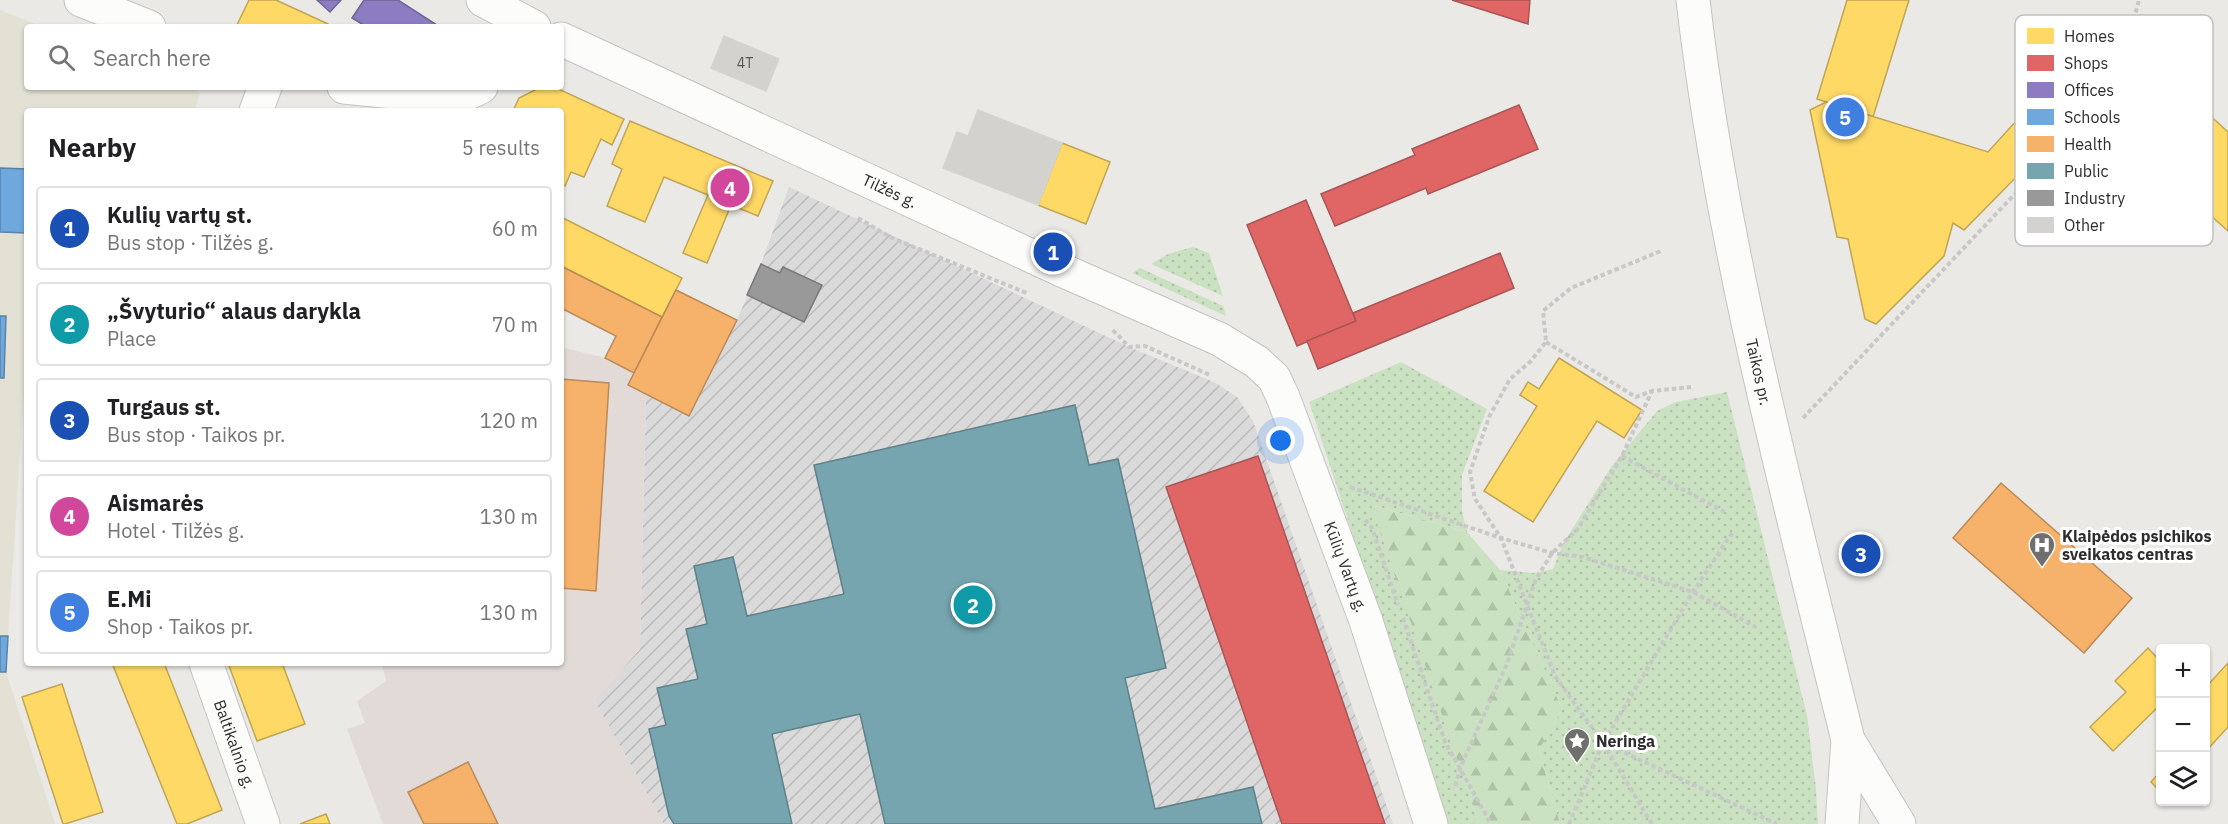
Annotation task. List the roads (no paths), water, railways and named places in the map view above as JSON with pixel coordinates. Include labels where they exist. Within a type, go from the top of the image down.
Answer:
[{"type":"street","points":[[81,0],[141,24]]},
{"type":"street","points":[[483,0],[527,24]]},
{"type":"street","name":"Taikos pr.","points":[[1693,0],[1704,89],[1731,243],[1848,740],[1842,824]]},
{"type":"street","name":"Tilžės g.","points":[[564,40],[1064,271],[1219,339]]},
{"type":"street","points":[[257,108],[264,90]]},
{"type":"street","points":[[374,90],[434,96],[464,95],[475,90]]},
{"type":"street","name":"Kūlių Vartų g.","points":[[1219,339],[1257,362],[1274,378],[1283,397],[1366,621],[1431,824]]},
{"type":"street","name":"Baltikalnio g.","points":[[207,666],[264,824]]},
{"type":"street","name":"Taikos pr.","points":[[1848,740],[1899,824]]},
{"type":"place","name":"E.Mi","points":[[1845,117]]},
{"type":"place","name":"Aismarės","points":[[730,188]]},
{"type":"place","name":"Kulių vartų st.","points":[[1053,252]]},
{"type":"place","name":"Turgaus st.","points":[[1861,554]]},
{"type":"place","name":"Klaipėdos psichikos sveikatos centras","points":[[2042,568]]},
{"type":"place","name":"„Švyturio“ alaus darykla","points":[[973,605]]},
{"type":"place","name":"Neringa","points":[[1577,764]]}]
